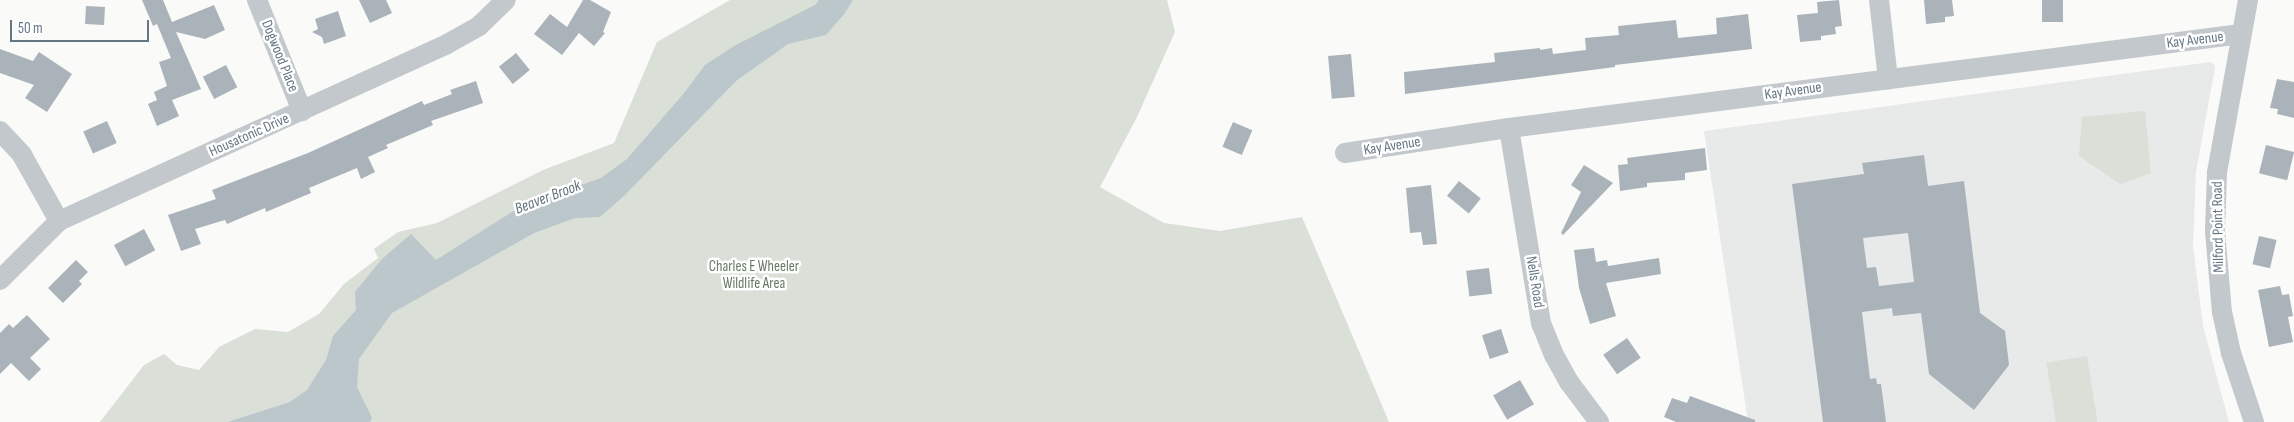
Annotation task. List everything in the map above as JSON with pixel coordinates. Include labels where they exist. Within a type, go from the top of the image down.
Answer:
[{"type":"street","name":"Dogwood Place","points":[[257,0],[302,111]]},
{"type":"street","name":"Housatonic Drive","points":[[0,280],[59,221],[447,44],[479,26],[506,0]]},
{"type":"street","points":[[1879,0],[1888,79]]},
{"type":"street","name":"Milford Point Road","points":[[2248,0],[2217,173],[2215,231],[2224,320],[2238,377],[2254,422]]},
{"type":"street","name":"Kay Avenue","points":[[1345,153],[1509,128],[2242,34]]},
{"type":"street","name":"Nells Road","points":[[1509,128],[1541,323],[1554,354],[1569,382],[1599,422]]},
{"type":"street","points":[[0,132],[22,155],[59,221]]},
{"type":"shaded area","points":[[2210,62],[2214,64],[2215,68],[2196,172],[2193,246],[2203,326],[2229,422],[1748,422],[1704,131]]},
{"type":"green space","name":"Charles E Wheeler Wildlife Area","points":[[730,0],[1167,0],[1175,32],[1137,117],[1100,187],[1164,223],[1220,231],[1302,217],[1389,422],[100,422],[144,365],[164,354],[177,365],[199,370],[219,347],[255,329],[288,332],[319,314],[344,284],[378,258],[374,249],[398,232],[437,223],[543,170],[614,143],[657,42]]},
{"type":"green space","points":[[2145,111],[2151,173],[2120,184],[2079,156],[2082,117]]},
{"type":"green space","points":[[2087,356],[2097,422],[2056,422],[2047,362]]},
{"type":"water","name":"Beaver Brook","points":[[819,0],[853,0],[845,13],[826,35],[788,44],[736,81],[625,195],[600,217],[575,218],[534,233],[392,313],[359,359],[357,387],[372,418],[370,422],[228,422],[290,402],[307,390],[326,360],[333,336],[356,310],[355,292],[382,259],[411,234],[436,260],[520,207],[601,178],[627,159],[685,92],[705,65],[734,46],[815,5]]},
{"type":"building","points":[[142,0],[163,0],[172,22],[214,5],[225,30],[205,39],[176,32],[201,89],[172,100],[179,116],[157,126],[148,104],[157,100],[154,92],[167,86],[159,62],[171,58],[157,24],[153,26]]},
{"type":"building","points":[[359,0],[386,0],[392,13],[370,23]]},
{"type":"building","points":[[583,0],[590,0],[611,12],[603,32],[605,33],[594,46],[579,33],[562,55],[534,34],[550,14],[567,27]]},
{"type":"building","points":[[1839,0],[1842,26],[1835,27],[1836,34],[1821,36],[1821,40],[1800,42],[1797,15],[1818,13],[1817,2]]},
{"type":"building","points":[[1924,0],[1952,0],[1954,16],[1945,17],[1945,22],[1926,24]]},
{"type":"building","points":[[2042,0],[2063,0],[2063,22],[2042,22]]},
{"type":"building","points":[[86,6],[105,7],[104,25],[85,24]]},
{"type":"building","points":[[338,11],[346,36],[324,44],[322,37],[312,32],[318,29],[315,19]]},
{"type":"building","points":[[1748,14],[1752,49],[1615,65],[1615,67],[1405,94],[1404,72],[1495,62],[1494,53],[1540,48],[1540,50],[1552,48],[1553,54],[1586,50],[1585,38],[1619,35],[1618,26],[1676,20],[1678,38],[1717,34],[1716,18]]},
{"type":"building","points":[[0,49],[33,61],[39,52],[72,74],[47,112],[25,98],[34,85],[0,73]]},
{"type":"building","points":[[516,53],[530,70],[513,84],[499,67]]},
{"type":"building","points":[[1351,54],[1355,97],[1332,99],[1328,56]]},
{"type":"building","points":[[226,65],[237,87],[214,99],[203,77]]},
{"type":"building","points":[[2277,79],[2294,82],[2294,118],[2277,114],[2278,109],[2270,108]]},
{"type":"building","points":[[476,81],[483,103],[431,121],[433,125],[386,145],[388,148],[368,157],[375,172],[361,179],[357,168],[309,188],[311,193],[266,212],[265,208],[227,224],[225,220],[195,229],[201,244],[181,251],[168,215],[216,199],[212,190],[308,153],[422,101],[424,105],[452,94],[450,90]]},
{"type":"building","points":[[107,121],[117,143],[93,154],[83,132]]},
{"type":"building","points":[[1233,122],[1252,130],[1242,155],[1222,147]]},
{"type":"building","points":[[2266,145],[2294,152],[2287,180],[2259,173]]},
{"type":"building","points":[[1705,148],[1707,170],[1685,173],[1685,180],[1647,183],[1647,187],[1620,191],[1618,165],[1628,164],[1627,158]]},
{"type":"building","points":[[1924,155],[1928,186],[1964,181],[1980,313],[2005,331],[2009,365],[1974,410],[1929,374],[1921,313],[1893,316],[1892,308],[1862,312],[1870,379],[1876,378],[1877,384],[1881,384],[1886,422],[1823,422],[1792,184],[1864,174],[1862,163]],"holes":[[[1908,233],[1914,282],[1879,286],[1876,267],[1867,268],[1863,238]]]},
{"type":"building","points":[[1584,165],[1613,183],[1563,235],[1561,233],[1581,192],[1571,185]]},
{"type":"building","points":[[1459,181],[1481,199],[1469,213],[1447,196]]},
{"type":"building","points":[[1431,185],[1437,244],[1423,245],[1421,232],[1410,233],[1406,188]]},
{"type":"building","points":[[144,229],[155,250],[125,266],[114,245]]},
{"type":"building","points":[[2259,236],[2277,240],[2270,268],[2252,264]]},
{"type":"building","points":[[1594,248],[1596,262],[1607,260],[1608,266],[1659,258],[1661,274],[1606,283],[1616,316],[1590,324],[1579,288],[1574,250]]},
{"type":"building","points":[[76,260],[88,272],[79,281],[82,284],[63,303],[48,288]]},
{"type":"building","points":[[1489,268],[1492,294],[1469,297],[1466,271]]},
{"type":"building","points":[[2280,286],[2282,295],[2289,294],[2293,316],[2288,317],[2293,342],[2269,347],[2258,290]]},
{"type":"building","points":[[27,315],[50,339],[30,358],[41,369],[29,381],[11,363],[0,374],[0,333],[9,324],[13,328]]},
{"type":"building","points":[[1501,329],[1509,353],[1490,359],[1482,335]]},
{"type":"building","points":[[1627,338],[1641,358],[1617,374],[1603,355]]},
{"type":"building","points":[[1520,380],[1534,404],[1507,420],[1493,396]]},
{"type":"building","points":[[1690,396],[1755,420],[1755,422],[1676,422],[1664,417],[1672,398],[1687,403]]}]
